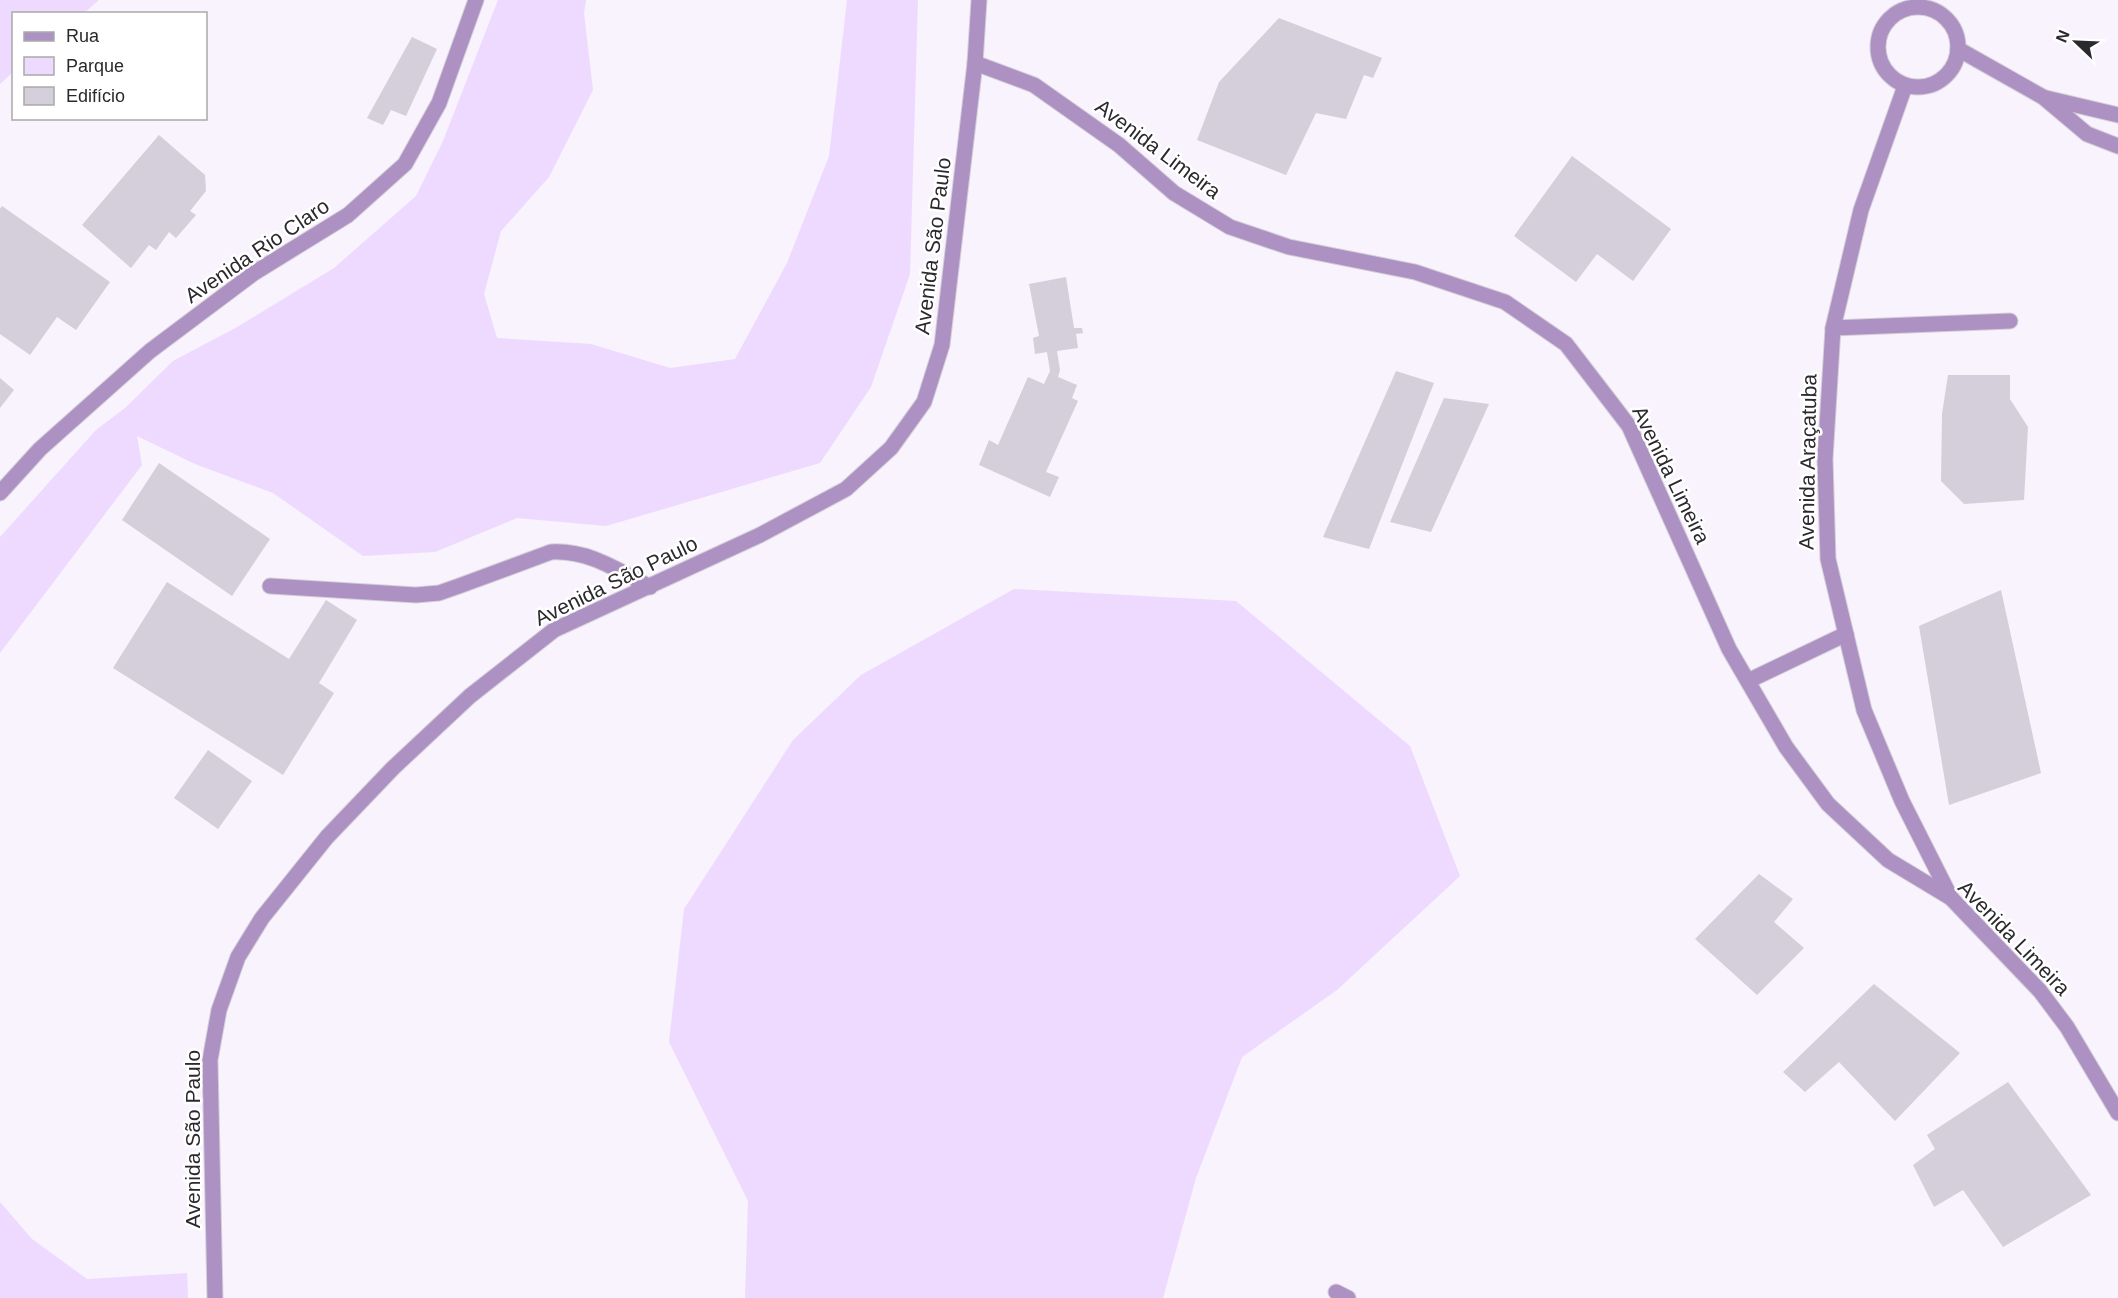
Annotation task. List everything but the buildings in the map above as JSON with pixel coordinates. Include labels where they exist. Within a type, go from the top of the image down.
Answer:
[{"type":"street","name":"Avenida Rio Claro","points":[[0,493],[40,449],[150,351],[254,273],[348,215],[405,164],[440,103],[476,0]]},
{"type":"street","name":"Avenida São Paulo","points":[[215,1298],[210,1060],[222,1000],[238,957],[262,918],[327,837],[393,768],[470,696],[554,630],[760,535],[846,489],[891,448],[924,402],[942,345],[975,63],[979,0]]},
{"type":"street","points":[[1896,5],[1922,6],[1941,14],[1954,28],[1958,48],[1953,66],[1941,80],[1924,87],[1905,86],[1889,75],[1879,58],[1878,39],[1896,5]]},
{"type":"street","points":[[1958,48],[2043,97],[2087,134],[2118,147]]},
{"type":"street","name":"Avenida Limeira","points":[[975,63],[1034,85],[1119,145],[1174,193],[1230,227],[1289,247],[1415,272],[1505,302],[1566,344],[1629,426],[1729,649],[1786,747],[1828,804],[1888,860],[1951,898],[2040,991],[2067,1027],[2118,1113]]},
{"type":"street","name":"Avenida Araçatuba","points":[[1905,86],[1861,210],[1833,327],[1825,459],[1828,560],[1864,710],[1902,801],[1951,898]]},
{"type":"street","points":[[2043,97],[2118,115]]},
{"type":"street","points":[[1833,327],[2010,321]]},
{"type":"street","points":[[270,586],[416,595],[438,593],[551,552],[570,551],[600,560],[650,587]]},
{"type":"street","points":[[1748,681],[1846,634]]},
{"type":"green space","points":[[0,0],[99,0],[85,12],[12,12],[12,73],[0,84]]},
{"type":"green space","points":[[498,0],[586,0],[584,13],[593,90],[549,177],[501,231],[484,294],[497,338],[591,344],[670,368],[735,359],[787,263],[829,156],[847,0],[918,0],[910,274],[871,387],[820,463],[606,526],[517,518],[435,552],[363,556],[273,493],[195,464],[137,436],[142,465],[0,653],[0,537],[96,430],[125,408],[173,361],[239,326],[334,268],[416,196],[443,141]]},
{"type":"green space","points":[[1014,589],[1236,601],[1410,746],[1460,876],[1337,990],[1242,1057],[1196,1178],[1163,1298],[745,1298],[748,1201],[669,1042],[684,909],[793,740],[861,675]]},
{"type":"green space","points":[[0,1202],[32,1239],[87,1279],[187,1273],[188,1298],[0,1298]]}]
